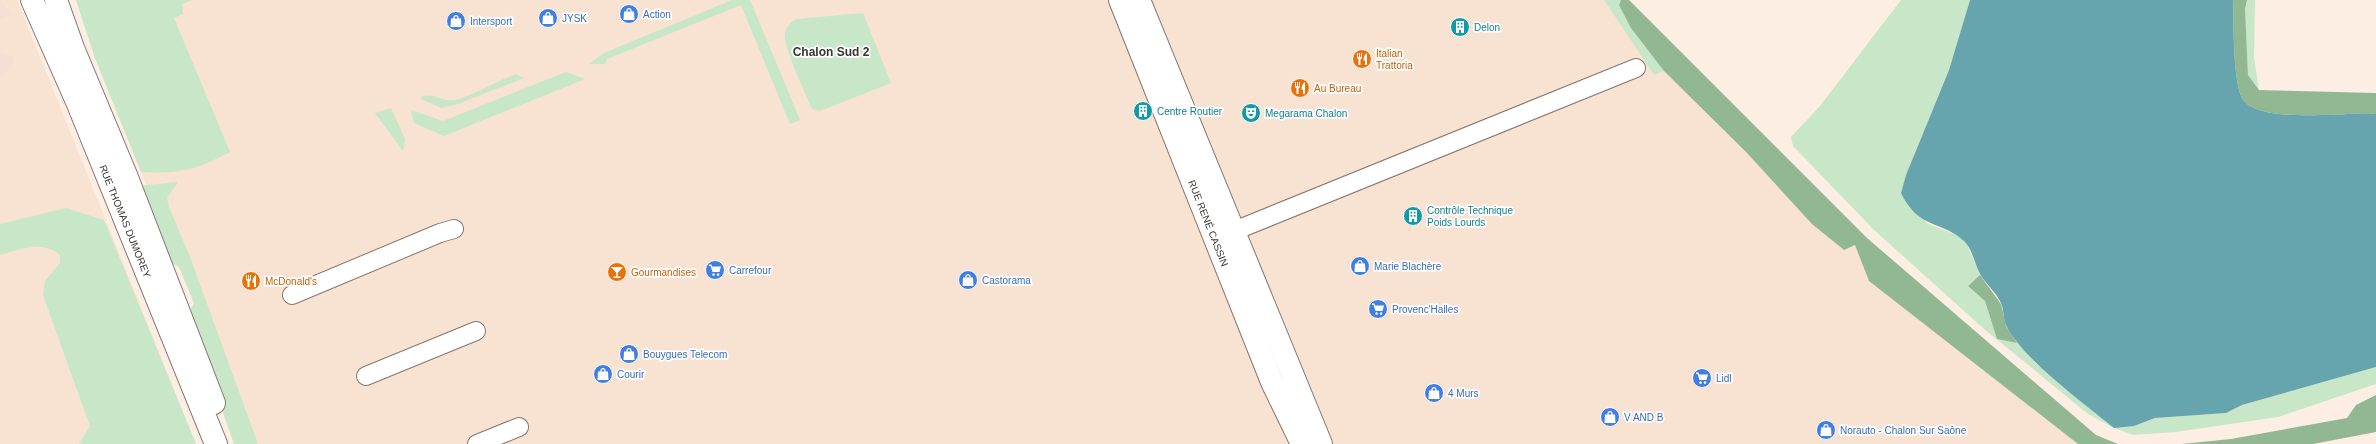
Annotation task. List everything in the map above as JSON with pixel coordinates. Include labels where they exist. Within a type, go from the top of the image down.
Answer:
[{"type":"main road","name":"RUE THOMAS DUMOREY","points":[[32,0],[78,104],[216,444]]},
{"type":"main road","name":"RUE THOMAS DUMOREY","points":[[56,0],[75,55],[126,175],[192,344],[228,444]]},
{"type":"main road","name":"RUE RENÉ CASSIN","points":[[1120,0],[1272,382],[1302,444]]},
{"type":"main road","points":[[1123,0],[1165,61]]},
{"type":"main road","name":"RUE RENÉ CASSIN","points":[[1139,0],[1321,444]]},
{"type":"main road","points":[[1191,180],[1234,232]]},
{"type":"street","points":[[1234,232],[1636,68]]},
{"type":"street","points":[[292,295],[440,233],[454,229]]},
{"type":"street","points":[[366,376],[476,331]]},
{"type":"street","points":[[478,444],[519,427]]},
{"type":"shaded area","points":[[0,0],[17,0],[196,444],[0,444]]},
{"type":"shaded area","points":[[0,0],[11,15],[0,20]]},
{"type":"shaded area","points":[[76,0],[1604,0],[1654,75],[1664,71],[1746,152],[1812,224],[1855,245],[1869,281],[2078,444],[248,444],[218,363],[95,58]]},
{"type":"shaded area","points":[[0,37],[1,53],[13,56],[12,67],[7,70],[2,77],[0,73]]},
{"type":"green space","points":[[76,0],[192,0],[182,4],[183,14],[174,18],[230,152],[207,163],[187,170],[141,172],[95,58]]},
{"type":"green space","points":[[732,0],[750,0],[800,120],[790,124],[741,5],[607,59],[605,64],[589,64],[604,53]]},
{"type":"green space","points":[[1604,0],[1621,0],[1619,5],[1664,71],[1654,75]]},
{"type":"green space","points":[[1621,0],[1629,0],[1867,238],[2096,435],[2118,444],[2078,444],[1869,281],[1855,245],[1844,250],[1812,224],[1746,152],[1664,71],[1631,28],[1619,5]]},
{"type":"green space","points":[[1901,0],[1970,0],[1949,70],[1906,175],[1901,193],[1928,224],[1954,234],[1966,242],[1980,275],[1968,286],[1985,301],[1997,339],[2017,343],[2037,364],[2098,415],[2134,426],[2155,418],[2226,413],[2242,405],[2376,367],[2376,384],[2278,417],[2176,432],[2134,435],[2114,428],[2088,414],[1984,329],[1873,229],[1793,146],[1791,137],[1820,106]]},
{"type":"green space","points":[[2233,0],[2247,0],[2245,9],[2248,75],[2259,90],[2376,93],[2376,114],[2310,115],[2273,113],[2262,111],[2245,102],[2241,95],[2236,69]]},
{"type":"green space","points":[[2247,0],[2255,0],[2254,57],[2259,90],[2248,75],[2245,9]]},
{"type":"green space","points":[[863,13],[891,83],[820,111],[812,109],[787,48],[785,39],[786,29],[796,19]]},
{"type":"green space","points":[[566,72],[585,79],[444,136],[414,123],[411,110],[443,121]]},
{"type":"green space","points":[[516,74],[524,78],[458,104],[441,108],[421,99],[422,96],[426,95],[435,96],[446,100],[455,100],[470,95]]},
{"type":"green space","points":[[391,108],[405,139],[403,151],[375,113]]},
{"type":"green space","points":[[178,182],[167,198],[169,207],[190,257],[258,444],[234,444],[188,314],[194,303],[179,267],[165,259],[138,186]]},
{"type":"green space","points":[[66,208],[104,220],[196,444],[79,444],[90,426],[43,295],[45,281],[60,263],[60,255],[53,250],[46,248],[31,247],[0,255],[0,224]]},
{"type":"green space","points":[[1980,275],[2001,304],[2006,326],[2017,343],[1997,339],[1985,301],[1968,286]]},
{"type":"green space","points":[[2376,395],[2376,432],[2313,444],[2182,444],[2231,439],[2347,418],[2356,405]]},
{"type":"water","points":[[1970,0],[2233,0],[2236,69],[2241,95],[2245,102],[2262,111],[2273,113],[2310,115],[2376,114],[2376,367],[2242,405],[2226,413],[2155,418],[2134,426],[2114,428],[2040,367],[2015,340],[2007,327],[2001,303],[1980,274],[1967,244],[1955,234],[1923,219],[1915,213],[1901,193],[1906,175],[1949,70]]},
{"type":"place","name":"Action","points":[[629,14]]},
{"type":"place","name":"JYSK","points":[[548,18]]},
{"type":"place","name":"Intersport","points":[[456,21]]},
{"type":"place","name":"Delon","points":[[1460,27]]},
{"type":"place","name":"Italian Trattoria","points":[[1362,59]]},
{"type":"place","name":"Au Bureau","points":[[1300,88]]},
{"type":"place","name":"Centre Routier","points":[[1143,111]]},
{"type":"place","name":"Megarama Chalon","points":[[1251,113]]},
{"type":"place","name":"Contrôle Technique Poids Lourds","points":[[1413,216]]},
{"type":"place","name":"Marie Blachère","points":[[1360,266]]},
{"type":"place","name":"Carrefour","points":[[715,270]]},
{"type":"place","name":"Gourmandises","points":[[617,272]]},
{"type":"place","name":"Castorama","points":[[968,280]]},
{"type":"place","name":"McDonald's","points":[[251,281]]},
{"type":"place","name":"Provenc'Halles","points":[[1378,309]]},
{"type":"place","name":"Bouygues Telecom","points":[[629,354]]},
{"type":"place","name":"Courir","points":[[603,374]]},
{"type":"place","name":"Lidl","points":[[1702,378]]},
{"type":"place","name":"4 Murs","points":[[1434,393]]},
{"type":"place","name":"V AND B","points":[[1610,417]]},
{"type":"place","name":"Norauto - Chalon Sur Saône","points":[[1826,430]]},
{"type":"district","name":"Chalon Sud 2","points":[[831,52]]}]
